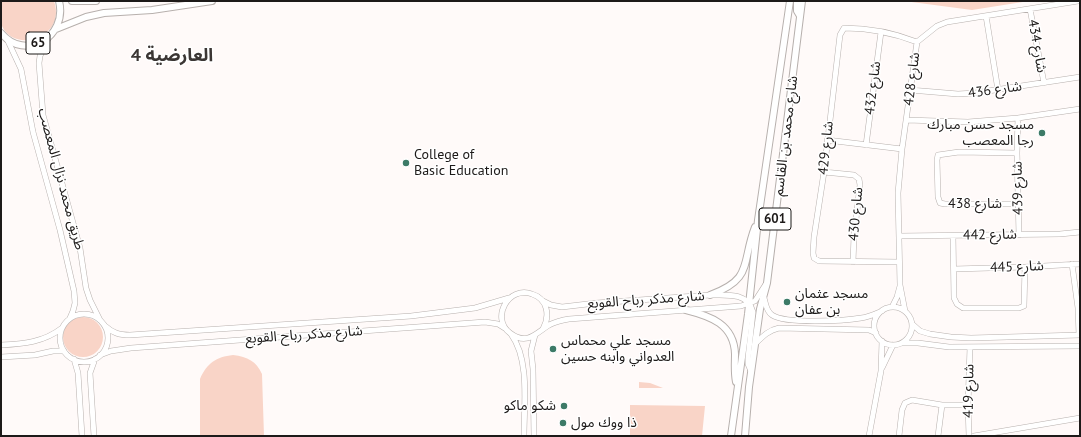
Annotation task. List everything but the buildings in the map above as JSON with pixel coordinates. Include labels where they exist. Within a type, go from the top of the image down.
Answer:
[{"type":"main road","name":"65","points":[[1,33],[7,39],[18,44],[29,45],[40,43],[50,37],[56,29],[60,20],[61,11],[59,1]]},
{"type":"main road","points":[[72,1],[96,1]]},
{"type":"main road","name":"65","points":[[56,29],[86,16],[104,13],[152,10],[212,1]]},
{"type":"main road","name":"شارع محمد بن القاسم","points":[[731,436],[758,220],[789,12],[789,1]]},
{"type":"main road","points":[[797,1],[797,10],[801,17]]},
{"type":"main road","name":"شارع محمد بن القاسم","points":[[745,436],[749,387],[760,309],[767,283],[800,30],[802,1]]},
{"type":"main road","points":[[800,30],[806,1]]},
{"type":"main road","points":[[710,296],[728,288],[741,275],[747,258],[750,241],[758,220]]},
{"type":"main road","points":[[686,310],[711,317],[718,321],[728,332],[734,346],[735,374],[738,386]]},
{"type":"street","name":"شارع 428","points":[[892,307],[897,297],[900,285],[898,193],[902,149],[917,42],[937,26],[947,22],[1078,1]]},
{"type":"street","name":"شارع 434","points":[[1030,9],[1044,83]]},
{"type":"street","points":[[986,16],[998,90]]},
{"type":"street","name":"شارع 429","points":[[900,262],[819,261],[814,258],[812,253],[824,172],[840,35],[844,28],[897,34],[917,42]]},
{"type":"street","name":"شارع 432","points":[[866,144],[880,32]]},
{"type":"street","name":"طريق محمد نزال المعصب","points":[[50,37],[40,56],[39,63],[40,97],[43,115],[80,248],[86,288],[100,320]]},
{"type":"street","name":"طريق محمد نزال المعصب","points":[[7,39],[21,69],[33,132],[60,230],[75,303],[70,318]]},
{"type":"street","name":"شارع 436","points":[[910,90],[958,94],[998,90],[1080,77]]},
{"type":"street","points":[[907,120],[968,122],[1018,118],[1080,109]]},
{"type":"street","name":"شارع 439","points":[[1018,118],[1017,153],[1019,235]]},
{"type":"street","points":[[827,140],[902,149]]},
{"type":"street","name":"شارع 438","points":[[1017,153],[959,152],[938,155],[937,160],[938,197],[940,203],[1018,204]]},
{"type":"street","name":"شارع 430","points":[[824,172],[854,176],[859,179],[860,185],[854,236],[853,262]]},
{"type":"street","name":"شارع 442","points":[[900,236],[1019,235],[1080,232]]},
{"type":"street","points":[[953,236],[954,298],[957,304],[963,308],[1019,308],[1024,306],[1025,267]]},
{"type":"street","points":[[764,298],[768,311],[778,319],[817,321],[862,318],[892,307],[905,311],[912,324],[920,331],[930,334],[971,338],[1079,335],[1078,308],[1072,264]]},
{"type":"street","name":"شارع 445","points":[[954,269],[1080,264]]},
{"type":"street","points":[[752,372],[748,364],[748,358],[753,312],[748,303],[757,299],[767,283]]},
{"type":"street","name":"شارع 428","points":[[900,285],[904,299],[905,311]]},
{"type":"street","points":[[508,331],[522,338],[535,335],[543,329],[548,317],[542,300],[530,292],[515,294],[505,302],[501,313],[503,324],[508,331],[518,345],[524,366],[524,436]]},
{"type":"street","name":"شارع مذكر رباح القوبع","points":[[542,300],[551,305],[562,307],[596,303],[729,295],[744,298],[748,303],[732,307],[569,319],[553,323],[543,329]]},
{"type":"street","name":"شارع مذكر رباح القوبع","points":[[105,326],[113,332],[121,335],[205,330],[417,315],[475,308],[509,298]]},
{"type":"street","points":[[876,333],[875,320],[882,311]]},
{"type":"street","points":[[1,345],[36,341],[54,334],[62,328],[70,318],[85,314],[93,315],[105,326],[108,338],[104,350],[95,359],[81,361],[74,359],[64,351],[61,344],[60,336],[62,328]]},
{"type":"street","points":[[778,319],[775,323],[779,328]]},
{"type":"street","name":"شارع مذكر رباح القوبع","points":[[100,355],[111,351],[131,348],[485,322],[498,324],[508,331]]},
{"type":"street","points":[[902,343],[910,335],[912,324]]},
{"type":"street","points":[[756,343],[767,332],[779,328],[869,330],[876,333],[882,341],[893,345],[902,343],[918,343],[949,347],[1080,346]]},
{"type":"street","points":[[534,436],[533,369],[531,351],[535,335]]},
{"type":"street","points":[[869,436],[881,371],[882,341]]},
{"type":"street","points":[[881,371],[893,345]]},
{"type":"street","name":"شارع 419","points":[[969,436],[968,406],[970,347]]},
{"type":"street","points":[[1,358],[35,355],[53,351],[64,351]]},
{"type":"street","points":[[74,359],[78,373],[82,436]]},
{"type":"street","points":[[94,436],[90,373],[95,359]]},
{"type":"street","points":[[899,436],[902,410],[905,403],[912,400],[942,405],[968,406]]},
{"type":"street","points":[[938,436],[942,405]]},
{"type":"street","points":[[974,436],[1080,418]]},
{"type":"shaded area","points":[[1,1],[54,1],[56,14],[53,24],[46,33],[37,38],[27,40],[17,39],[8,34],[2,26]]},
{"type":"shaded area","points":[[904,1],[1029,1],[972,10]]},
{"type":"shaded area","points":[[83,317],[97,323],[103,337],[97,351],[83,357],[69,351],[63,337],[69,323]]},
{"type":"shaded area","points":[[233,355],[251,360],[262,374],[264,436],[200,436],[200,379],[209,365],[217,359]]},
{"type":"shaded area","points":[[639,382],[650,383],[663,388],[639,388]]},
{"type":"shaded area","points":[[630,405],[705,406],[702,436],[630,436]]},
{"type":"place","name":"مسجد حسن مبارك رجا المعصب","points":[[1042,133]]},
{"type":"place","name":"College of Basic Education","points":[[406,163]]},
{"type":"place","name":"مسجد عثمان بن عفان","points":[[787,302]]},
{"type":"place","name":"مسجد علي محماس العدواني وابنه حسين","points":[[553,349]]},
{"type":"place","name":"شكو ماكو","points":[[564,406]]},
{"type":"place","name":"ذا ووك مول","points":[[563,423]]},
{"type":"district","name":"العارضية 4","points":[[172,56]]}]
